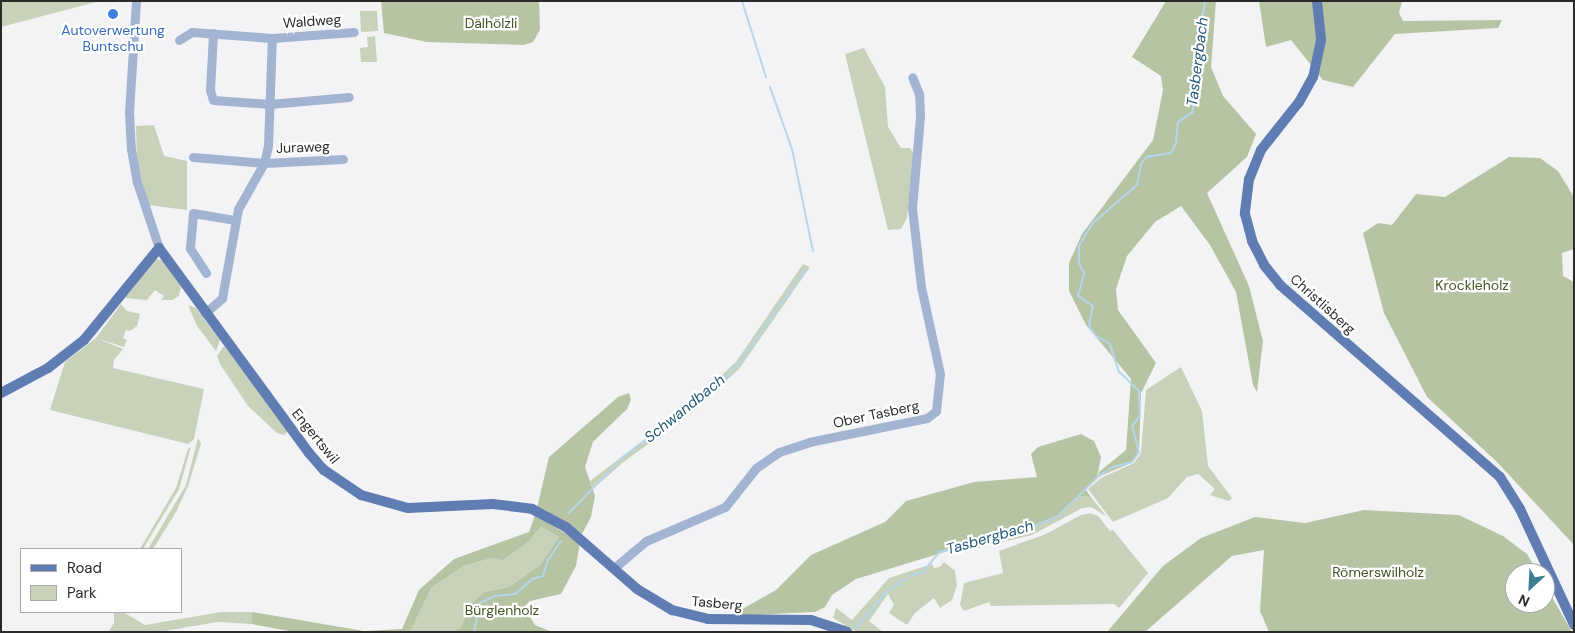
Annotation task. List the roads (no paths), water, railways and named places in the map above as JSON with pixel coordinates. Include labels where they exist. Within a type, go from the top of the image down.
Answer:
[{"type":"main road","name":"Christlisberg","points":[[1317,1],[1321,40],[1313,77],[1299,102],[1261,150],[1249,179],[1245,214],[1252,241],[1264,265],[1280,285],[1500,477],[1520,509],[1574,624]]},
{"type":"main road","name":"Engertswil","points":[[159,248],[213,324],[309,453],[324,470],[361,495],[408,508],[515,507],[532,509],[555,519]]},
{"type":"main road","points":[[1,392],[48,368],[84,340],[159,248]]},
{"type":"main road","name":"Tasberg","points":[[555,519],[580,537],[649,598],[680,613],[708,619],[811,620],[847,632]]},
{"type":"street","name":"Engertswil","points":[[134,3],[129,112],[131,149],[136,182],[159,248]]},
{"type":"street","name":"Waldweg","points":[[179,40],[190,32],[272,38],[354,32]]},
{"type":"street","points":[[213,33],[211,98],[270,104],[349,97]]},
{"type":"street","points":[[205,313],[222,298],[235,220],[244,196],[264,163],[270,104],[272,38]]},
{"type":"street","name":"Ober Tasberg","points":[[614,568],[646,541],[725,507],[756,468],[779,452],[808,442],[927,418],[936,411],[939,366],[921,287],[912,208],[920,117],[919,94],[912,77]]},
{"type":"street","name":"Juraweg","points":[[193,157],[264,163],[301,159],[343,159]]},
{"type":"street","points":[[206,273],[190,248],[193,213],[235,220]]},
{"type":"waterway","name":"Schwandbach","points":[[742,1],[766,77]]},
{"type":"waterway","name":"Tasbergbach","points":[[910,576],[923,572],[939,552],[980,543],[1000,534],[1026,530],[1059,515],[1099,476],[1113,467],[1132,462],[1139,452],[1132,426],[1140,416],[1139,391],[1119,372],[1110,344],[1096,336],[1089,326],[1093,306],[1078,296],[1084,273],[1079,263],[1079,246],[1093,223],[1137,185],[1141,164],[1146,157],[1171,153],[1176,143],[1178,122],[1193,112],[1193,89],[1200,68],[1199,42],[1205,1]]},
{"type":"waterway","name":"Schwandbach","points":[[770,87],[792,149],[813,251]]},
{"type":"waterway","name":"Schwandbach","points":[[569,513],[624,456],[706,396],[738,365],[806,269]]},
{"type":"waterway","name":"Schwandbach","points":[[474,632],[480,603],[495,596],[515,594],[532,579],[543,576],[548,560],[561,541]]},
{"type":"waterway","name":"Tasbergbach","points":[[856,627],[886,593],[904,579]]},
{"type":"place","name":"Autoverwertung Buntschu","points":[[113,14]]},
{"type":"park label","name":"Dälhölzli","points":[[491,23]]},
{"type":"park label","name":"Krockleholz","points":[[1472,285]]},
{"type":"park label","name":"Römerswilholz","points":[[1378,572]]},
{"type":"park label","name":"Bürglenholz","points":[[502,610]]}]
